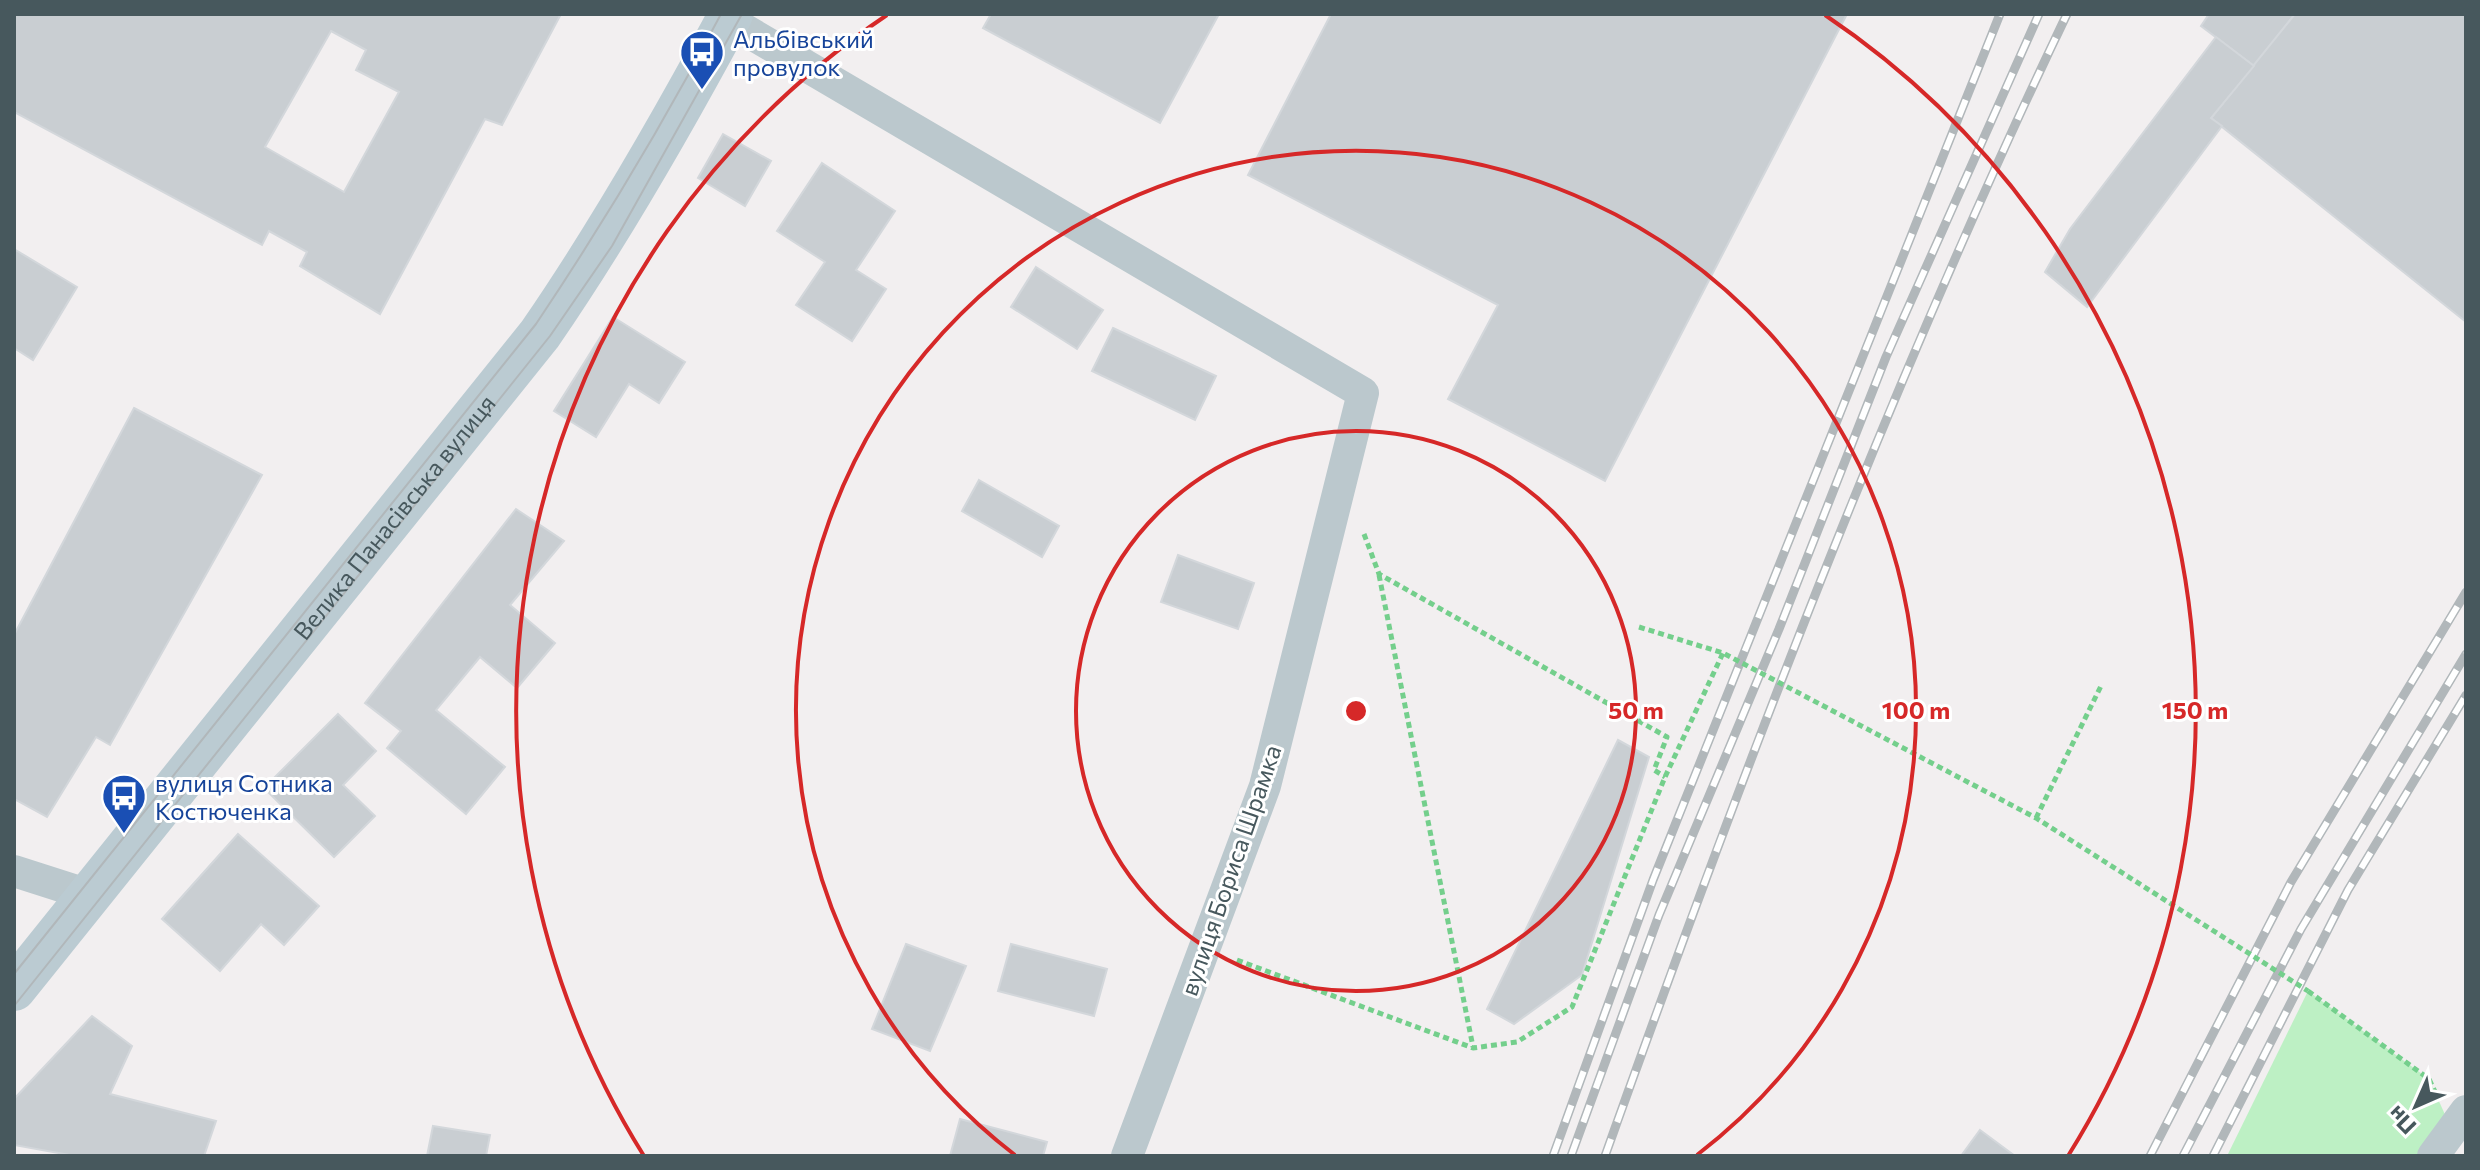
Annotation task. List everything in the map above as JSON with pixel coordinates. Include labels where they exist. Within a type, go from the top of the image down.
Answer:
[{"type":"street","name":"вулиця Бориса Шрамка","points":[[730,17],[1363,393],[1265,786],[1127,1156]]},
{"type":"street","name":"Велика Панасівська вулиця","points":[[14,989],[540,334],[599,248],[695,84],[730,17]]},
{"type":"street","points":[[14,871],[89,895]]},
{"type":"street","points":[[2433,1156],[2459,1132]]},
{"type":"path","points":[[1363,532],[1379,574],[1473,1048]]},
{"type":"path","points":[[1379,574],[1667,737],[1654,770],[1665,777]]},
{"type":"path","points":[[1639,627],[1723,653],[2036,818],[2308,991],[2429,1079]]},
{"type":"path","points":[[1205,948],[1473,1048],[1517,1042],[1572,1007],[1665,777],[1723,653]]},
{"type":"path","points":[[2036,818],[2101,686]]},
{"type":"green space","points":[[2308,991],[2429,1079],[2451,1128],[2433,1156],[2227,1156]]},
{"type":"building","points":[[14,14],[561,14],[502,125],[485,119],[380,314],[300,266],[307,252],[269,231],[262,245],[14,112]],"holes":[[[331,31],[366,50],[356,70],[399,92],[344,192],[265,147]]]},
{"type":"building","points":[[991,14],[1219,14],[1160,123],[983,28]]},
{"type":"building","points":[[1331,14],[1847,14],[1605,481],[1448,399],[1498,305],[1248,175]]},
{"type":"building","points":[[2209,14],[2295,14],[2254,66],[2201,26]]},
{"type":"building","points":[[2295,14],[2466,14],[2466,322],[2211,118]]},
{"type":"building","points":[[2216,37],[2254,66],[2211,118],[2222,126],[2087,307],[2045,272],[2070,229]]},
{"type":"building","points":[[723,134],[771,161],[745,206],[698,178]]},
{"type":"building","points":[[822,163],[895,211],[856,270],[886,289],[852,341],[796,305],[825,262],[777,231]]},
{"type":"building","points":[[14,249],[77,287],[33,360],[14,348]]},
{"type":"building","points":[[1036,267],[1103,310],[1077,349],[1011,307]]},
{"type":"building","points":[[613,317],[685,362],[659,403],[629,384],[596,437],[554,411]]},
{"type":"building","points":[[1113,328],[1216,376],[1195,420],[1092,371]]},
{"type":"building","points":[[134,408],[262,475],[110,745],[96,737],[47,817],[14,799],[14,635]]},
{"type":"building","points":[[979,480],[1059,526],[1042,557],[962,511]]},
{"type":"building","points":[[516,509],[564,541],[510,605],[555,643],[517,688],[480,657],[436,710],[505,767],[466,814],[387,748],[401,731],[365,703]]},
{"type":"building","points":[[1178,555],[1254,583],[1238,629],[1161,602]]},
{"type":"building","points":[[338,714],[376,751],[343,785],[375,816],[334,857],[264,788]]},
{"type":"building","points":[[1618,740],[1649,757],[1582,975],[1514,1024],[1487,1009]]},
{"type":"building","points":[[238,834],[319,906],[284,945],[261,924],[220,971],[162,919]]},
{"type":"building","points":[[906,944],[966,966],[930,1051],[872,1029]]},
{"type":"building","points":[[1011,944],[1107,969],[1094,1016],[998,991]]},
{"type":"building","points":[[92,1016],[132,1046],[110,1094],[216,1121],[204,1156],[75,1156],[14,1145],[14,1099]]},
{"type":"building","points":[[960,1119],[1047,1142],[1043,1156],[950,1156]]},
{"type":"building","points":[[433,1126],[490,1135],[486,1156],[427,1156]]},
{"type":"building","points":[[1980,1130],[2015,1156],[1961,1156]]},
{"type":"tram line","points":[[14,974],[536,324],[633,172],[721,14]]},
{"type":"tram line","points":[[14,1006],[550,336],[612,246],[742,14]]},
{"type":"railway","points":[[1553,1156],[1653,880],[2000,14]]},
{"type":"railway","points":[[1571,1156],[1659,915],[1779,629],[1886,357],[2039,14]]},
{"type":"railway","points":[[1605,1156],[1821,579],[1940,294],[2067,14]]},
{"type":"railway","points":[[2150,1156],[2291,882],[2466,592]]},
{"type":"railway","points":[[2183,1156],[2301,929],[2466,654]]},
{"type":"railway","points":[[2213,1156],[2348,890],[2466,695]]},
{"type":"place","name":"Альбівський провулок","points":[[702,91]]},
{"type":"place","name":"вулиця Сотника Костюченка","points":[[124,835]]}]
